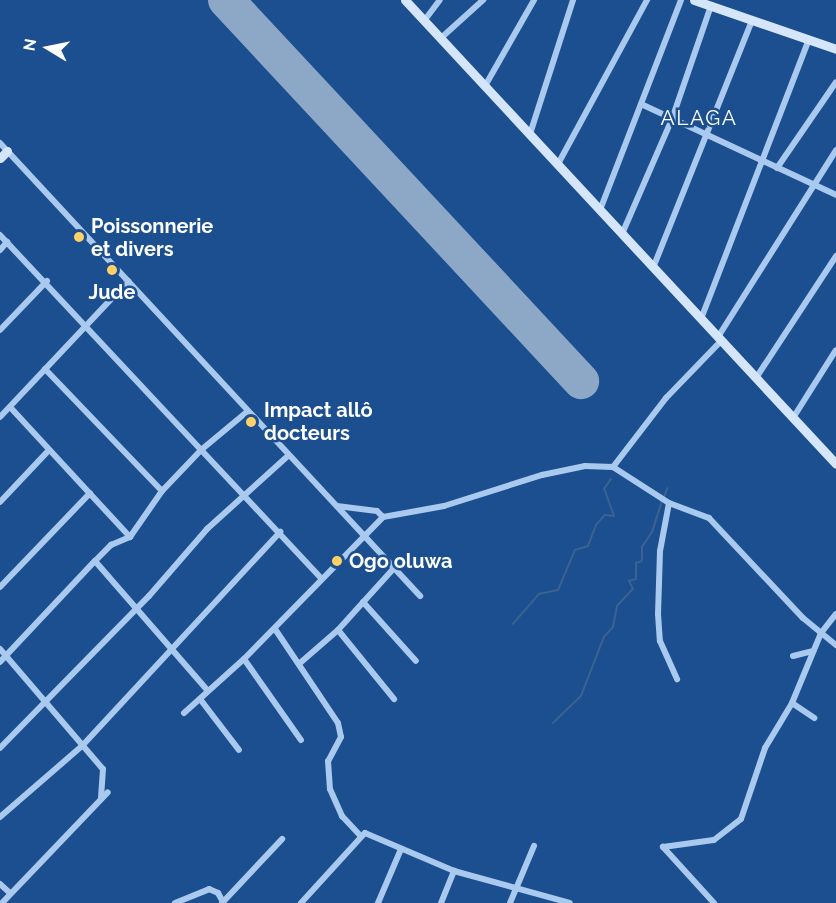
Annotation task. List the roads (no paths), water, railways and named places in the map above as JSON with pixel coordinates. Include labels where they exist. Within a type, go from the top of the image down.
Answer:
[{"type":"street","points":[[405,0],[836,464]]},
{"type":"street","points":[[424,21],[440,0]]},
{"type":"street","points":[[441,38],[483,0]]},
{"type":"street","points":[[485,86],[534,0]]},
{"type":"street","points":[[530,134],[573,0]]},
{"type":"street","points":[[558,164],[647,0]]},
{"type":"street","points":[[600,210],[681,0]]},
{"type":"street","points":[[694,0],[836,49]]},
{"type":"street","points":[[622,234],[672,119],[711,6]]},
{"type":"street","points":[[654,268],[752,20]]},
{"type":"street","points":[[701,319],[808,39]]},
{"type":"street","points":[[777,168],[836,81]]},
{"type":"street","points":[[641,105],[836,195]]},
{"type":"street","points":[[0,143],[420,596]]},
{"type":"street","points":[[614,467],[666,398],[720,339],[836,150]]},
{"type":"street","points":[[0,158],[7,151]]},
{"type":"street","points":[[0,235],[47,281],[85,327],[321,578]]},
{"type":"street","points":[[0,250],[7,242]]},
{"type":"street","points":[[756,378],[836,256]]},
{"type":"street","points":[[0,330],[47,281]]},
{"type":"street","points":[[0,417],[128,281]]},
{"type":"street","points":[[793,418],[836,350]]},
{"type":"street","points":[[45,369],[162,491]]},
{"type":"street","points":[[10,407],[130,537]]},
{"type":"street","points":[[0,662],[111,545],[130,537],[162,491],[201,450],[248,411]]},
{"type":"street","points":[[0,501],[50,450]]},
{"type":"street","points":[[0,748],[136,609],[207,529],[289,455]]},
{"type":"street","points":[[184,713],[244,659],[321,578],[366,538],[383,517],[444,506],[542,475],[585,466],[614,467],[669,503],[710,518],[724,529],[821,633],[836,645]]},
{"type":"street","points":[[0,587],[90,494]]},
{"type":"street","points":[[669,503],[660,552],[658,614],[660,641],[677,679]]},
{"type":"street","points":[[336,506],[377,511],[383,517]]},
{"type":"street","points":[[0,817],[82,746],[280,532]]},
{"type":"street","points":[[95,561],[208,691]]},
{"type":"street","points":[[300,663],[338,630],[394,568]]},
{"type":"street","points":[[363,602],[416,660]]},
{"type":"street","points":[[714,903],[663,847],[714,840],[741,819],[765,748],[792,703],[821,633],[836,614]]},
{"type":"street","points":[[275,628],[300,663],[340,730],[341,739],[328,761],[327,777],[332,798],[360,835]]},
{"type":"street","points":[[338,630],[394,699]]},
{"type":"street","points":[[0,649],[103,769],[101,799]]},
{"type":"street","points":[[793,656],[813,651]]},
{"type":"street","points":[[244,659],[301,740]]},
{"type":"street","points":[[200,699],[239,750]]},
{"type":"street","points":[[792,703],[814,718]]},
{"type":"street","points":[[2,903],[9,893],[108,792]]},
{"type":"street","points":[[301,903],[360,835],[370,834],[454,871],[570,903]]},
{"type":"street","points":[[175,903],[209,889],[218,893],[222,903],[282,839]]},
{"type":"street","points":[[510,903],[534,846]]},
{"type":"street","points":[[378,903],[401,849]]},
{"type":"street","points":[[441,903],[454,871]]},
{"type":"street","points":[[0,884],[9,893]]},
{"type":"waterway","points":[[513,624],[539,594],[558,590],[575,550],[588,546],[596,525],[605,515],[614,516],[604,489],[611,479]]},
{"type":"waterway","points":[[664,497],[667,489]]},
{"type":"waterway","points":[[553,723],[581,696],[604,637],[613,627],[617,606],[633,589],[629,581],[636,579],[636,563],[642,561],[642,547],[652,532],[662,501]]},
{"type":"place","name":"Poissonnerie et divers","points":[[79,237]]},
{"type":"place","name":"Jude","points":[[112,270]]},
{"type":"place","name":"Impact allô docteurs","points":[[251,422]]},
{"type":"place","name":"Ogo oluwa","points":[[337,561]]},
{"type":"district","name":"ALAGA","points":[[699,118]]}]
